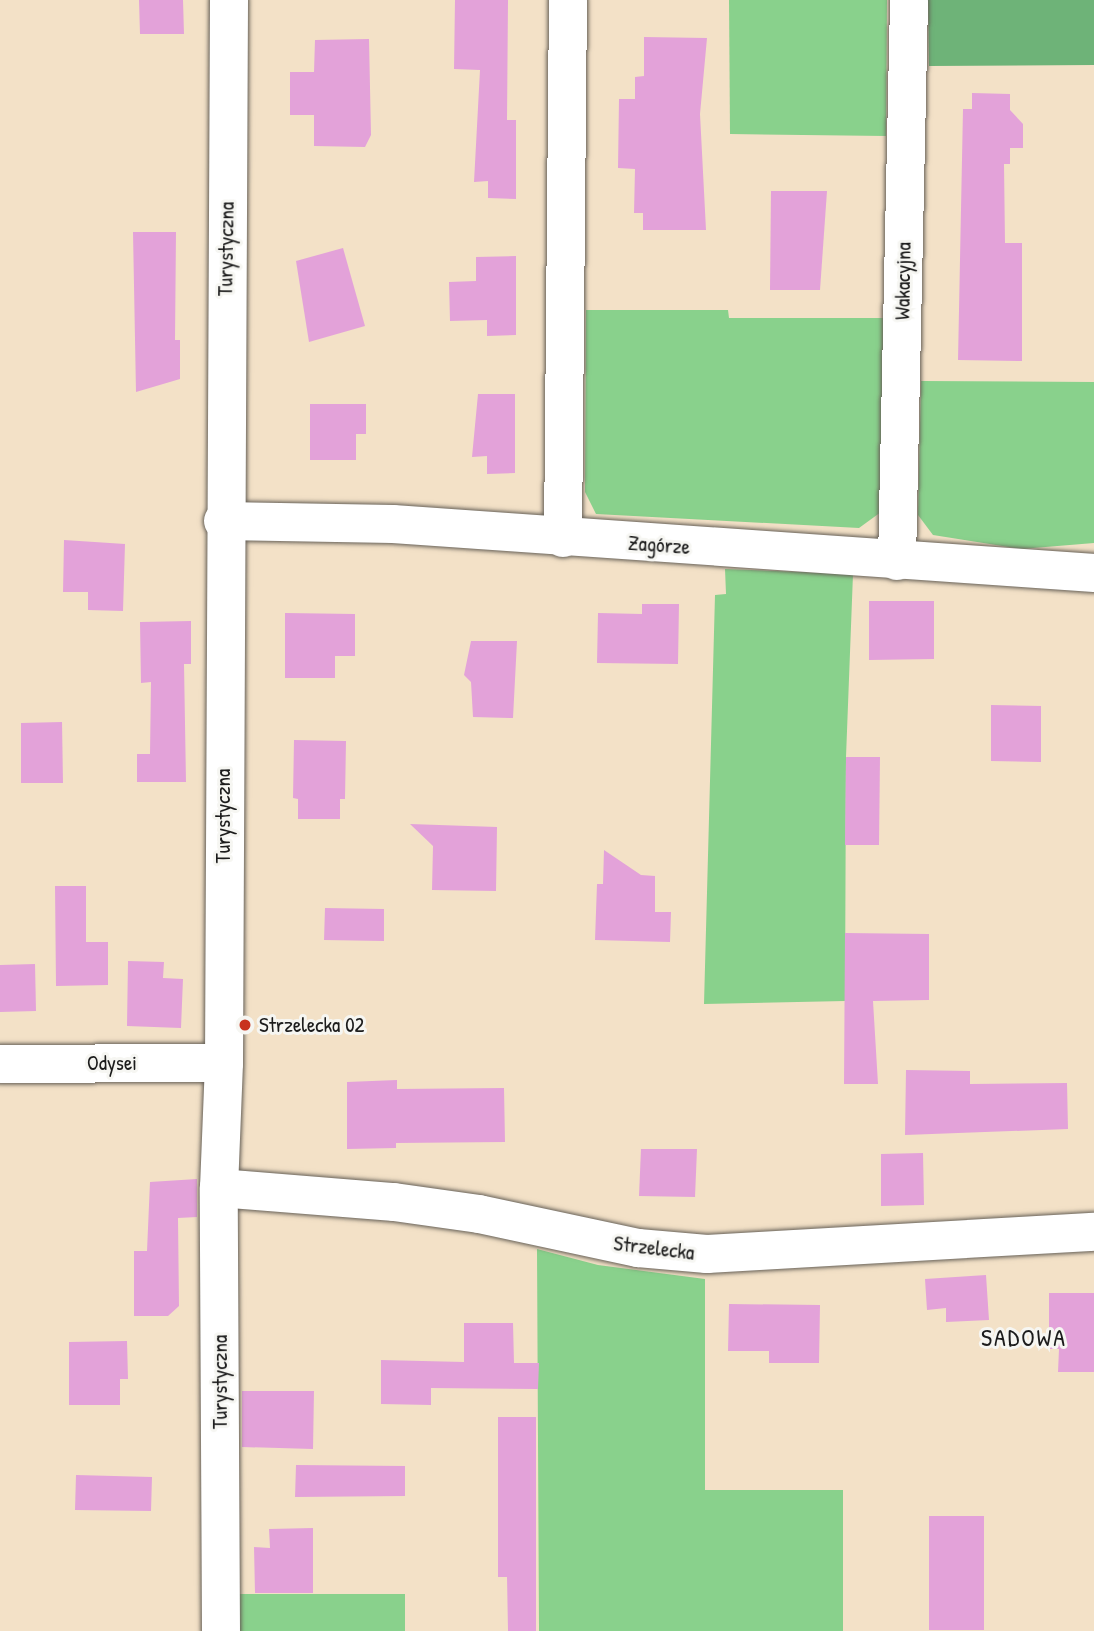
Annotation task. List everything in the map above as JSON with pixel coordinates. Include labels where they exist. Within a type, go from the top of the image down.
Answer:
[{"type":"street","name":"Turystyczna","points":[[221,1631],[219,1188],[224,1063],[223,521],[229,0]]},
{"type":"street","points":[[563,538],[568,0]]},
{"type":"street","name":"Wakacyjna","points":[[897,561],[909,0]]},
{"type":"street","name":"Zagórze","points":[[223,521],[393,524],[563,538],[1094,573]]},
{"type":"street","name":"Odysei","points":[[0,1063],[224,1063]]},
{"type":"street","name":"Strzelecka","points":[[219,1188],[394,1202],[479,1214],[638,1248],[707,1254],[1094,1232]]},
{"type":"green space","points":[[729,0],[887,0],[886,136],[730,134]]},
{"type":"green space","points":[[928,0],[1094,0],[1094,65],[929,66]]},
{"type":"green space","points":[[586,310],[728,310],[729,318],[884,318],[881,512],[859,528],[596,514],[585,492]]},
{"type":"green space","points":[[921,381],[1094,382],[1094,543],[1021,549],[933,535],[918,515]]},
{"type":"green space","points":[[725,569],[853,574],[846,757],[845,1001],[704,1004],[715,595],[726,594]]},
{"type":"green space","points":[[537,1249],[598,1265],[705,1279],[705,1490],[843,1490],[843,1631],[539,1631]]},
{"type":"green space","points":[[232,1594],[405,1594],[405,1631],[233,1631]]},
{"type":"building","points":[[139,0],[183,0],[184,34],[140,34]]},
{"type":"building","points":[[455,0],[508,0],[507,120],[516,120],[516,199],[488,198],[488,181],[474,182],[480,70],[454,69]]},
{"type":"building","points":[[644,37],[707,38],[700,114],[706,230],[643,230],[643,213],[634,213],[635,169],[618,168],[619,99],[635,99],[635,77],[644,76]]},
{"type":"building","points":[[369,39],[371,135],[365,147],[314,146],[314,115],[290,115],[290,72],[314,72],[315,40]]},
{"type":"building","points":[[972,93],[1010,94],[1010,110],[1023,124],[1023,148],[1010,148],[1010,164],[1004,164],[1005,243],[1022,243],[1022,361],[958,360],[963,109],[972,109]]},
{"type":"building","points":[[771,191],[827,191],[820,290],[770,290]]},
{"type":"building","points":[[133,232],[176,232],[175,340],[180,340],[180,379],[136,392]]},
{"type":"building","points":[[343,248],[365,326],[309,342],[296,261]]},
{"type":"building","points":[[516,256],[516,335],[487,336],[487,320],[450,321],[449,282],[476,281],[476,257]]},
{"type":"building","points":[[478,394],[515,394],[515,473],[487,474],[487,456],[472,457]]},
{"type":"building","points":[[310,404],[366,404],[366,434],[356,434],[356,460],[310,460]]},
{"type":"building","points":[[64,540],[125,544],[123,611],[88,610],[88,592],[63,592]]},
{"type":"building","points":[[869,601],[934,601],[934,659],[869,660]]},
{"type":"building","points":[[642,604],[679,604],[678,664],[597,663],[598,613],[642,614]]},
{"type":"building","points":[[285,613],[355,614],[355,656],[335,656],[335,678],[285,678]]},
{"type":"building","points":[[191,621],[191,664],[184,664],[186,782],[137,782],[137,754],[150,754],[151,682],[141,683],[140,622]]},
{"type":"building","points":[[471,641],[517,641],[513,718],[473,717],[471,682],[464,675]]},
{"type":"building","points":[[991,705],[1041,706],[1041,762],[991,761]]},
{"type":"building","points":[[62,722],[63,783],[21,783],[21,723]]},
{"type":"building","points":[[294,740],[346,741],[345,799],[340,799],[340,819],[298,819],[298,799],[293,798]]},
{"type":"building","points":[[846,757],[880,757],[879,845],[845,845]]},
{"type":"building","points":[[410,824],[497,827],[496,891],[432,890],[433,846]]},
{"type":"building","points":[[604,850],[641,875],[655,876],[655,912],[671,912],[670,942],[595,940],[597,884],[603,884]]},
{"type":"building","points":[[55,886],[86,886],[86,942],[108,942],[108,985],[56,986]]},
{"type":"building","points":[[325,908],[384,909],[384,941],[324,940]]},
{"type":"building","points":[[845,933],[929,934],[929,1000],[873,1001],[878,1084],[844,1084]]},
{"type":"building","points":[[128,961],[164,962],[163,978],[183,979],[181,1028],[127,1026]]},
{"type":"building","points":[[35,964],[36,1011],[0,1012],[0,965]]},
{"type":"building","points":[[906,1070],[970,1071],[970,1084],[1067,1083],[1068,1129],[905,1135]]},
{"type":"building","points":[[397,1080],[397,1089],[504,1088],[505,1142],[396,1143],[396,1148],[347,1149],[347,1082]]},
{"type":"building","points":[[641,1149],[697,1149],[695,1197],[639,1196]]},
{"type":"building","points":[[923,1153],[924,1205],[881,1206],[881,1154]]},
{"type":"building","points":[[197,1179],[197,1217],[178,1218],[179,1306],[168,1316],[134,1316],[134,1251],[147,1251],[150,1182]]},
{"type":"building","points":[[986,1275],[989,1320],[946,1322],[946,1308],[927,1310],[925,1279]]},
{"type":"building","points":[[1049,1293],[1094,1293],[1094,1372],[1058,1372],[1059,1349],[1049,1349]]},
{"type":"building","points":[[729,1304],[820,1305],[819,1363],[769,1363],[769,1351],[728,1351]]},
{"type":"building","points":[[464,1323],[513,1323],[514,1363],[539,1363],[538,1389],[431,1388],[431,1405],[381,1404],[381,1360],[464,1362]]},
{"type":"building","points":[[127,1341],[128,1379],[120,1379],[120,1405],[69,1405],[69,1342]]},
{"type":"building","points":[[242,1391],[314,1391],[313,1449],[242,1447]]},
{"type":"building","points":[[498,1417],[536,1417],[536,1631],[508,1631],[507,1577],[498,1577]]},
{"type":"building","points":[[296,1465],[405,1466],[405,1496],[295,1497]]},
{"type":"building","points":[[76,1475],[152,1477],[151,1511],[75,1510]]},
{"type":"building","points":[[929,1516],[984,1516],[984,1630],[929,1630]]},
{"type":"building","points":[[313,1528],[313,1593],[255,1593],[254,1547],[270,1548],[269,1529]]},
{"type":"place","name":"Strzelecka 02","points":[[245,1025]]},
{"type":"district","name":"SADOWA","points":[[1024,1338]]}]
